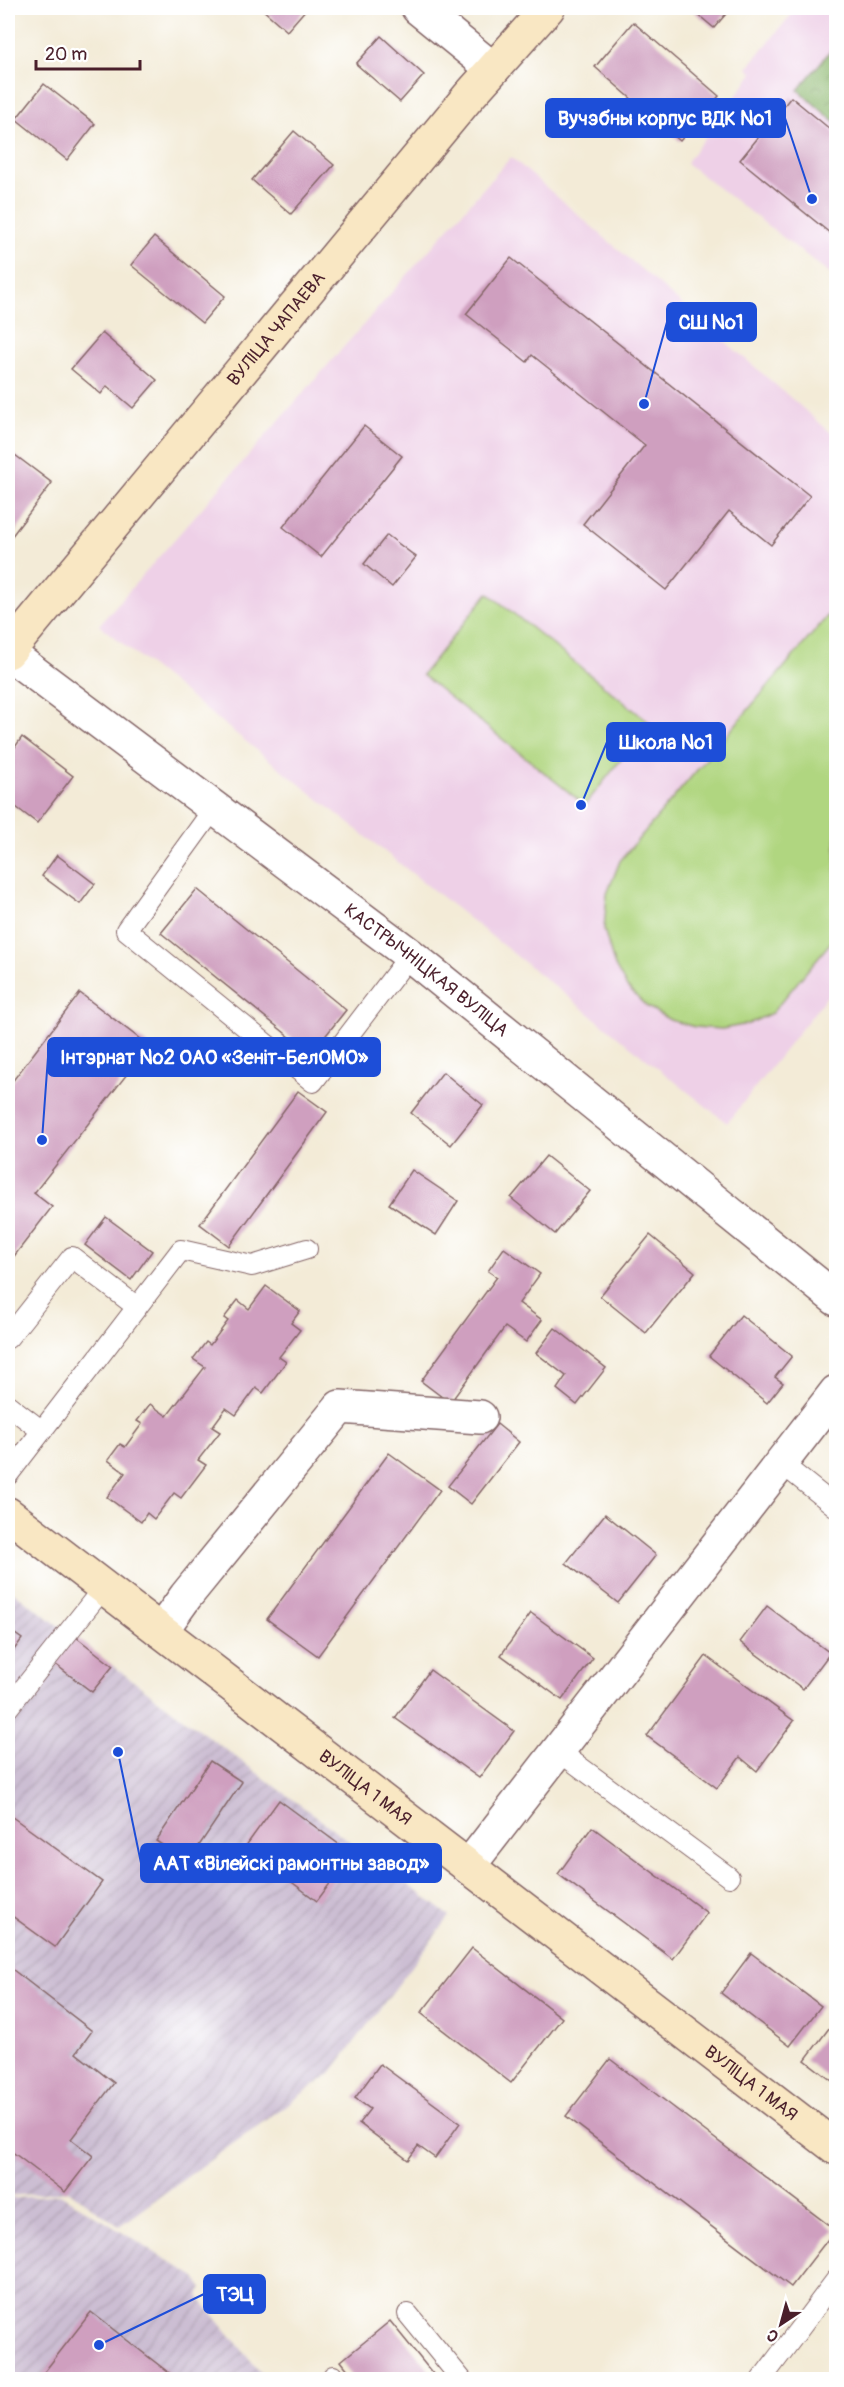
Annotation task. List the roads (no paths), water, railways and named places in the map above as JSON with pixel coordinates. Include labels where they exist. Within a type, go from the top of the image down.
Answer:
[{"type":"main road","name":"ВУЛІЦА ЧАПАЕВА","points":[[8,653],[493,69],[548,8]]},
{"type":"main road","name":"ВУЛІЦА 1 МАЯ","points":[[8,1514],[837,2148]]},
{"type":"street","points":[[418,8],[493,69]]},
{"type":"street","name":"КАСТРЫЧНІЦКАЯ ВУЛІЦА","points":[[8,653],[410,956],[837,1299]]},
{"type":"street","points":[[468,1867],[837,1392]]},
{"type":"street","points":[[162,1631],[194,1587],[340,1407],[480,1417]]},
{"type":"lane","points":[[214,807],[126,930],[313,1082],[410,956]]},
{"type":"lane","points":[[8,1475],[181,1250],[252,1266],[307,1249]]},
{"type":"lane","points":[[8,1338],[72,1257],[137,1307]]},
{"type":"lane","points":[[8,1405],[42,1431]]},
{"type":"lane","points":[[781,1462],[837,1507]]},
{"type":"lane","points":[[8,1708],[104,1587]]},
{"type":"lane","points":[[557,1750],[729,1877]]},
{"type":"lane","points":[[761,2379],[837,2280]]},
{"type":"lane","points":[[408,2314],[462,2379]]},
{"type":"place","name":"Вучэбны корпус ВДК №1","points":[[812,199]]},
{"type":"place","name":"СШ №1","points":[[644,404]]},
{"type":"place","name":"Школа №1","points":[[581,805]]},
{"type":"place","name":"Інтэрнат №2 ОАО «Зеніт-БелОМО»","points":[[42,1140]]},
{"type":"place","name":"ААТ «Вілейскі рамонтны завод»","points":[[118,1752]]},
{"type":"place","name":"ТЭЦ","points":[[99,2345]]}]
